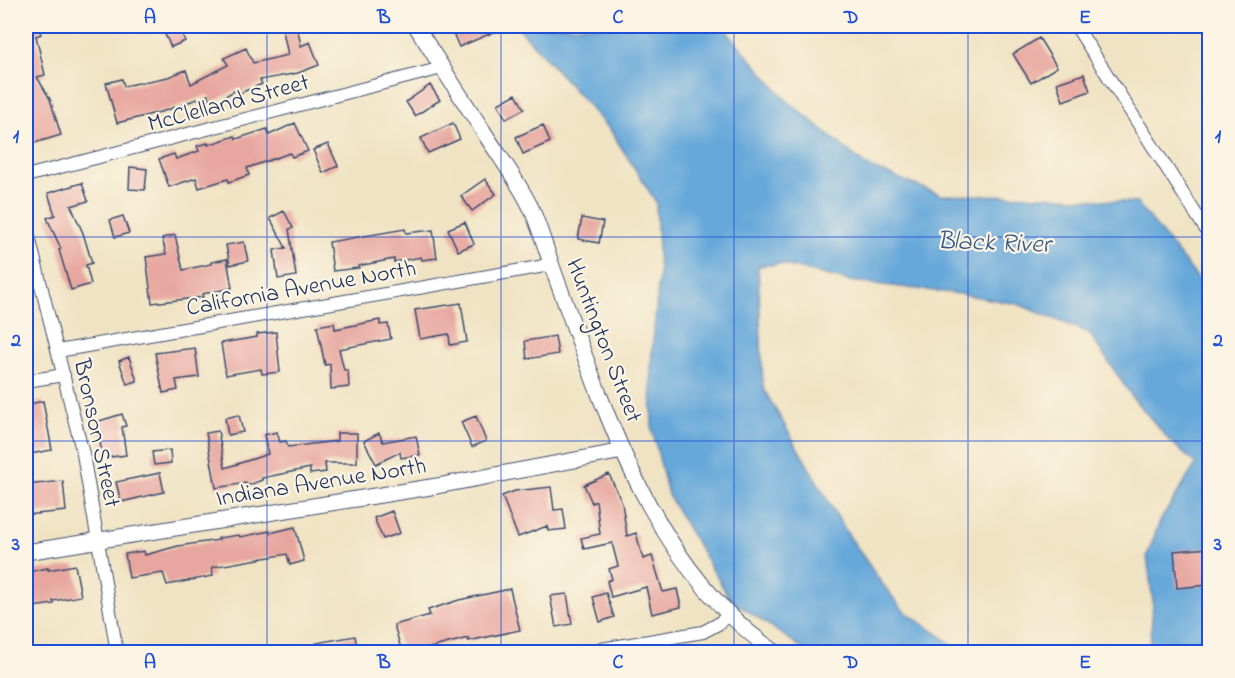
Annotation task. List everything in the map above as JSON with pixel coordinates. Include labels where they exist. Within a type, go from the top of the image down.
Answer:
[{"type":"street","name":"Huntington Street","points":[[416,26],[515,179],[532,210],[623,452],[659,522],[699,581],[729,615],[775,652]]},
{"type":"street","points":[[1076,26],[1209,236]]},
{"type":"street","name":"McClelland Street","points":[[26,176],[442,68]]},
{"type":"street","name":"Bronson Street","points":[[26,225],[83,454],[117,652]]},
{"type":"street","name":"California Avenue North","points":[[58,351],[539,267],[551,263]]},
{"type":"street","points":[[26,381],[64,375]]},
{"type":"street","name":"Indiana Avenue North","points":[[26,552],[437,486],[623,452]]},
{"type":"street","points":[[583,652],[703,632],[729,615]]},
{"type":"water","name":"Black River","points":[[517,26],[722,26],[786,100],[867,166],[941,195],[1050,196],[1137,203],[1209,292],[1209,652],[1145,652],[1150,646],[1153,602],[1147,556],[1160,521],[1196,464],[1171,442],[1133,398],[1089,333],[1018,304],[961,294],[850,281],[781,264],[758,266],[763,388],[845,530],[877,577],[903,610],[963,652],[808,652],[730,599],[668,495],[652,429],[651,364],[659,275],[656,202],[611,131]]},
{"type":"building","points":[[26,26],[37,26],[41,34],[36,36],[45,75],[37,77],[50,99],[61,135],[31,144],[26,126],[32,124],[26,111]]},
{"type":"building","points":[[161,26],[178,26],[185,41],[171,47]]},
{"type":"building","points":[[282,26],[297,26],[301,46],[310,42],[319,65],[298,73],[260,80],[262,84],[240,93],[238,89],[212,103],[208,95],[164,111],[117,123],[106,83],[122,79],[124,86],[168,77],[186,70],[191,84],[228,65],[224,58],[246,48],[253,63],[288,55]]},
{"type":"building","points":[[469,26],[508,26],[459,47],[453,33]]},
{"type":"building","points":[[1039,38],[1057,67],[1031,83],[1013,54]]},
{"type":"building","points":[[1084,74],[1090,91],[1063,101],[1057,83]]},
{"type":"building","points":[[430,85],[440,100],[415,116],[406,102]]},
{"type":"building","points":[[516,94],[524,109],[506,119],[498,104]]},
{"type":"building","points":[[295,123],[308,151],[292,157],[290,153],[247,168],[249,175],[229,182],[228,179],[199,188],[196,178],[169,187],[159,159],[174,154],[176,159],[199,151],[197,146],[208,143],[208,145],[235,136],[236,139],[267,129],[269,135]]},
{"type":"building","points":[[453,123],[460,139],[428,153],[421,138]]},
{"type":"building","points":[[543,125],[550,142],[523,154],[516,137]]},
{"type":"building","points":[[328,144],[338,166],[323,173],[313,150]]},
{"type":"building","points":[[130,167],[147,169],[145,190],[129,189]]},
{"type":"building","points":[[485,179],[496,194],[472,211],[461,196]]},
{"type":"building","points":[[82,183],[88,201],[71,206],[83,233],[92,263],[86,265],[91,284],[71,290],[59,250],[61,249],[47,218],[55,215],[48,193]]},
{"type":"building","points":[[284,211],[293,228],[289,229],[296,276],[278,279],[274,250],[286,248],[270,218]]},
{"type":"building","points":[[123,216],[129,233],[115,237],[110,220]]},
{"type":"building","points":[[582,218],[603,222],[599,243],[578,239]]},
{"type":"building","points":[[465,222],[474,244],[458,251],[448,229]]},
{"type":"building","points":[[405,229],[406,233],[433,230],[437,258],[422,260],[421,257],[394,262],[394,259],[358,266],[359,268],[333,271],[329,242]]},
{"type":"building","points":[[175,235],[183,270],[227,259],[232,288],[202,294],[203,297],[152,303],[146,257],[166,254],[162,238]]},
{"type":"building","points":[[244,242],[248,261],[230,265],[226,245]]},
{"type":"building","points":[[461,303],[467,342],[450,345],[449,334],[420,339],[415,310]]},
{"type":"building","points":[[380,320],[380,325],[388,324],[391,339],[339,349],[344,370],[348,370],[349,387],[331,389],[330,364],[325,365],[317,326],[334,323],[335,329]]},
{"type":"building","points":[[276,332],[280,372],[262,374],[261,369],[226,375],[221,343]]},
{"type":"building","points":[[555,336],[558,354],[527,359],[525,341]]},
{"type":"building","points":[[195,348],[199,377],[176,380],[178,390],[163,393],[155,353]]},
{"type":"building","points":[[129,357],[137,381],[127,384],[119,361]]},
{"type":"building","points":[[43,401],[52,450],[30,454],[26,428],[26,405]]},
{"type":"building","points":[[122,414],[126,426],[122,427],[126,455],[103,458],[96,422]]},
{"type":"building","points":[[239,415],[243,432],[228,435],[225,418]]},
{"type":"building","points":[[476,416],[486,441],[472,447],[461,422]]},
{"type":"building","points":[[218,431],[225,468],[268,454],[264,435],[277,432],[280,442],[286,441],[288,447],[337,441],[337,433],[357,433],[357,463],[325,463],[326,472],[310,474],[310,468],[262,478],[247,486],[246,483],[216,488],[206,433]]},
{"type":"building","points":[[379,433],[383,442],[416,436],[420,455],[401,458],[400,452],[376,464],[364,441]]},
{"type":"building","points":[[170,450],[171,463],[154,465],[152,452]]},
{"type":"building","points":[[160,473],[164,492],[121,502],[116,482]]},
{"type":"building","points":[[609,474],[622,503],[627,536],[636,533],[643,559],[652,556],[663,592],[677,589],[681,607],[652,614],[646,587],[611,597],[607,581],[612,579],[609,569],[618,566],[612,543],[584,549],[581,538],[600,534],[596,501],[592,503],[584,485]]},
{"type":"building","points":[[63,481],[66,511],[26,515],[26,485]]},
{"type":"building","points":[[551,487],[554,510],[563,509],[566,529],[548,531],[547,526],[518,537],[502,496],[515,491]]},
{"type":"building","points":[[392,511],[400,533],[383,539],[374,518]]},
{"type":"building","points":[[295,527],[304,561],[290,565],[287,554],[212,567],[213,576],[167,585],[163,573],[129,578],[125,554],[144,551],[145,555],[178,546],[219,540],[218,538],[239,535],[240,537],[270,531],[270,533]]},
{"type":"building","points":[[1209,548],[1209,585],[1177,588],[1174,551]]},
{"type":"building","points":[[75,565],[81,596],[33,607],[27,572]]},
{"type":"building","points":[[510,589],[520,630],[468,641],[468,638],[414,652],[402,652],[394,625],[430,615],[428,610],[459,600]]},
{"type":"building","points":[[606,593],[614,617],[600,622],[593,597]]},
{"type":"building","points":[[567,594],[572,624],[556,627],[550,596]]},
{"type":"building","points":[[355,636],[358,652],[318,652],[316,643]]}]
